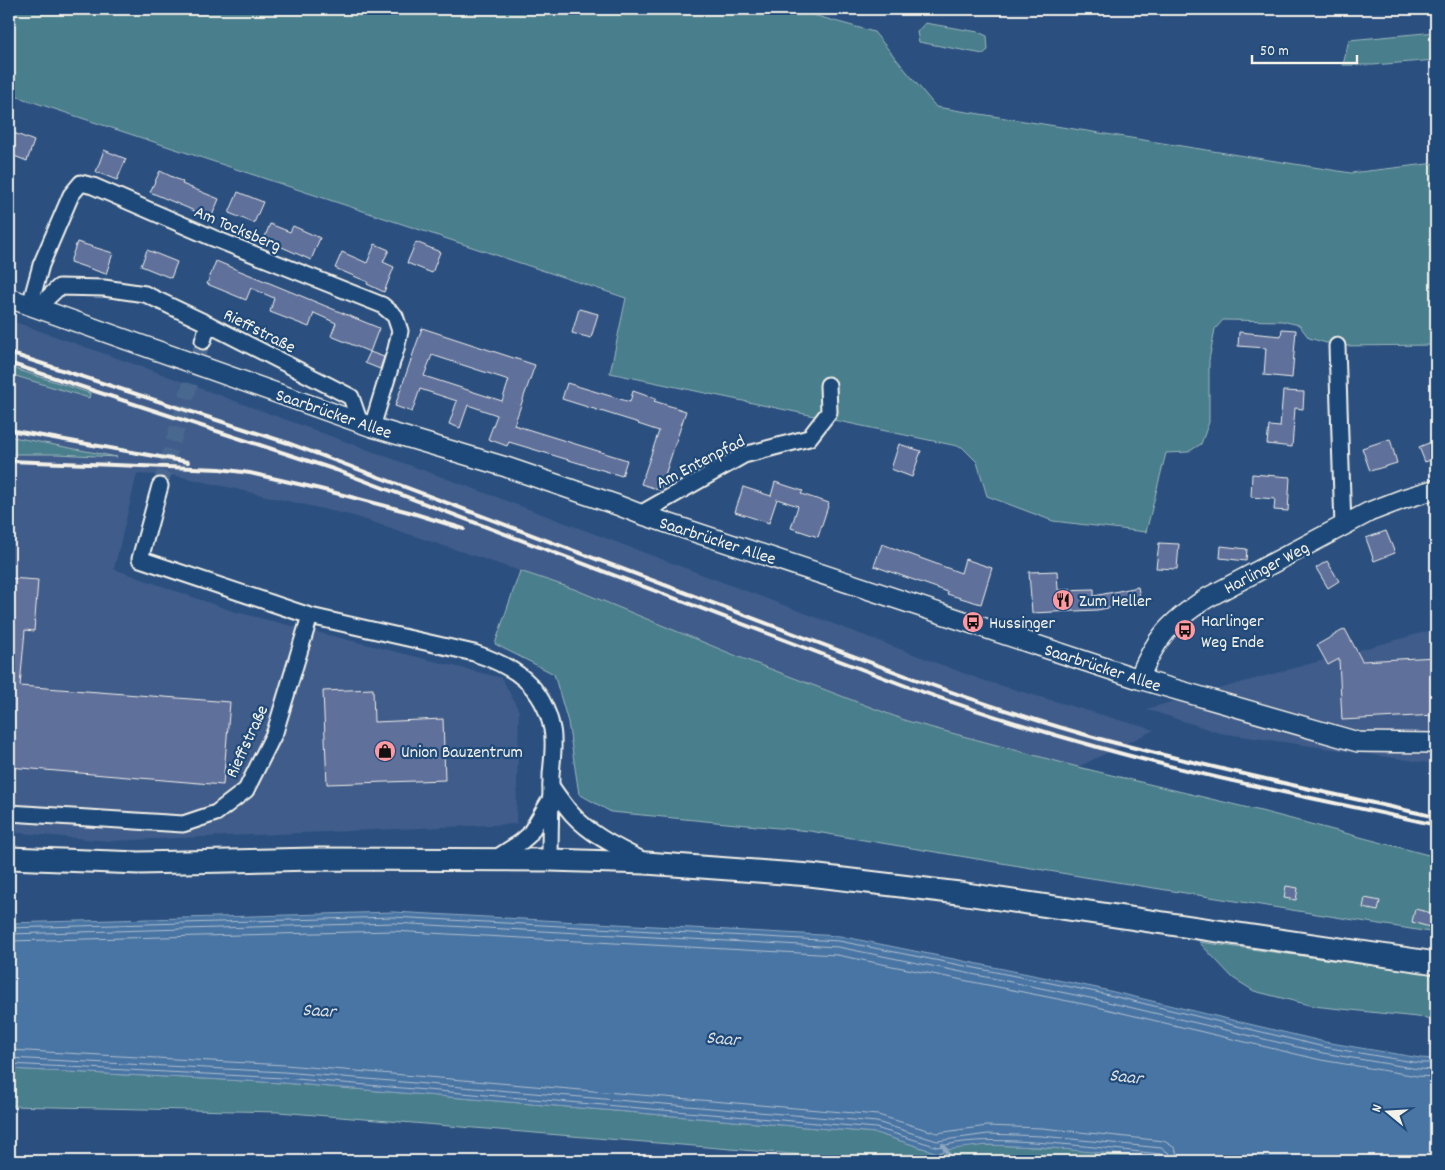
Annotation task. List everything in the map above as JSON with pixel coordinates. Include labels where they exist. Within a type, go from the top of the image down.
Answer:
[{"type":"main road","points":[[9,858],[139,862],[315,858],[550,860],[646,863],[810,875],[959,893],[1436,963]]},
{"type":"street","name":"Am Tocksberg","points":[[34,306],[41,265],[71,195],[81,183],[93,186],[213,238],[382,305],[395,316],[400,331],[396,350],[366,425]]},
{"type":"street","name":"Rieffstraße","points":[[34,306],[59,287],[104,288],[146,294],[351,397],[366,425]]},
{"type":"street","name":"Saarbrücker Allee","points":[[9,298],[366,425],[506,467],[640,514],[1139,680],[1358,742],[1436,743]]},
{"type":"street","name":"Rieffstraße","points":[[203,340],[208,324]]},
{"type":"street","points":[[1337,346],[1342,527]]},
{"type":"street","name":"Am Entenpfad","points":[[640,514],[744,455],[809,438],[829,412],[828,384]]},
{"type":"street","points":[[160,486],[140,560],[310,616],[474,653],[509,667],[532,686],[541,698],[552,730],[550,860]]},
{"type":"street","name":"Harlinger Weg","points":[[1139,680],[1154,647],[1182,614],[1207,598],[1342,527],[1386,506],[1436,488]]},
{"type":"street","name":"Rieffstraße","points":[[9,812],[183,824],[216,813],[246,790],[276,732],[310,616]]},
{"type":"street","points":[[493,860],[521,842],[528,834],[551,792]]},
{"type":"street","points":[[551,792],[588,828],[607,842],[646,863]]},
{"type":"shaded area","points":[[9,320],[499,498],[982,680],[1154,730],[1078,767],[907,721],[739,657],[574,589],[354,516],[178,476],[137,474],[114,569],[232,611],[502,678],[519,711],[516,824],[109,841],[9,832]]},
{"type":"shaded area","points":[[1436,629],[1436,764],[1220,733],[1146,709]]},
{"type":"green space","points":[[9,9],[792,9],[874,32],[936,107],[1351,173],[1436,163],[1436,345],[1337,346],[1309,338],[1299,325],[1282,321],[1223,320],[1215,329],[1209,360],[1209,422],[1201,444],[1188,452],[1166,453],[1146,532],[1053,521],[987,496],[977,462],[962,447],[610,373],[626,298],[9,94]]},
{"type":"green space","points":[[925,23],[978,32],[987,36],[988,50],[983,54],[919,42],[917,32]]},
{"type":"green space","points":[[1436,32],[1436,60],[1373,65],[1343,65],[1349,40]]},
{"type":"green space","points":[[9,367],[90,393],[89,398],[9,374]]},
{"type":"green space","points":[[9,436],[117,457],[9,454]]},
{"type":"green space","points":[[520,571],[574,589],[739,657],[907,721],[1078,767],[1261,811],[1436,857],[1436,933],[810,831],[611,812],[579,794],[568,722],[554,674],[495,644]]},
{"type":"green space","points":[[1199,942],[1436,974],[1436,1019],[1313,1006],[1254,991],[1233,978]]},
{"type":"green space","points":[[9,1069],[283,1083],[876,1133],[938,1153],[985,1145],[1056,1148],[1184,1161],[877,1161],[279,1112],[9,1106]]},
{"type":"water","name":"Saar","points":[[393,912],[840,936],[1097,988],[1325,1042],[1436,1059],[1436,1161],[1184,1161],[1041,1147],[987,1145],[946,1150],[938,1153],[876,1133],[283,1083],[9,1069],[9,923]]},
{"type":"building","points":[[9,131],[34,141],[27,161],[9,154]]},
{"type":"building","points":[[104,150],[126,159],[117,180],[96,172]]},
{"type":"building","points":[[160,171],[183,182],[182,184],[219,199],[211,218],[150,192]]},
{"type":"building","points":[[238,192],[263,202],[254,223],[229,213]]},
{"type":"building","points":[[270,224],[290,232],[293,226],[320,238],[311,260],[264,239]]},
{"type":"building","points":[[77,242],[113,253],[106,274],[70,262]]},
{"type":"building","points":[[416,242],[440,252],[432,273],[407,263]]},
{"type":"building","points":[[375,244],[389,250],[383,262],[394,267],[384,292],[367,284],[368,282],[335,268],[342,252],[367,263]]},
{"type":"building","points":[[147,250],[177,262],[171,278],[141,266]]},
{"type":"building","points":[[216,261],[379,328],[370,352],[331,336],[336,323],[314,313],[309,327],[270,312],[274,298],[251,288],[246,300],[207,284]]},
{"type":"building","points":[[579,309],[598,314],[591,338],[572,333]]},
{"type":"building","points":[[422,328],[535,365],[514,425],[627,460],[622,476],[509,442],[507,446],[488,439],[497,415],[468,405],[460,428],[449,424],[457,401],[420,389],[412,412],[395,406]],"holes":[[[432,355],[509,380],[502,401],[424,376]]]},
{"type":"building","points":[[1282,329],[1296,330],[1292,378],[1264,375],[1266,348],[1238,346],[1239,332],[1281,336]]},
{"type":"building","points":[[370,352],[384,357],[380,369],[365,363]]},
{"type":"building","points":[[567,383],[630,402],[633,391],[656,399],[654,401],[686,411],[660,490],[641,484],[659,431],[562,399]]},
{"type":"building","points":[[1283,391],[1304,392],[1303,409],[1295,408],[1292,447],[1267,444],[1269,426],[1280,427]]},
{"type":"building","points":[[1390,439],[1397,463],[1370,471],[1362,448]]},
{"type":"building","points":[[1436,440],[1436,458],[1425,462],[1419,447]]},
{"type":"building","points":[[899,444],[921,451],[912,477],[891,469]]},
{"type":"building","points":[[1252,474],[1290,477],[1288,511],[1274,510],[1275,499],[1251,497]]},
{"type":"building","points":[[775,482],[803,491],[801,494],[829,503],[818,537],[791,528],[798,506],[777,499],[769,523],[735,512],[743,487],[771,496]]},
{"type":"building","points":[[1386,531],[1395,553],[1374,561],[1366,538]]},
{"type":"building","points":[[1159,543],[1179,544],[1177,569],[1156,568]]},
{"type":"building","points":[[882,544],[961,573],[965,559],[992,568],[981,604],[947,594],[948,592],[874,566]]},
{"type":"building","points":[[1221,546],[1247,549],[1246,561],[1220,558]]},
{"type":"building","points":[[1327,561],[1339,581],[1328,588],[1316,568]]},
{"type":"building","points":[[1057,571],[1058,590],[1094,589],[1094,596],[1138,587],[1141,602],[1097,610],[1032,613],[1029,572]]},
{"type":"building","points":[[9,578],[38,580],[34,631],[25,630],[20,686],[230,702],[223,785],[9,767]]},
{"type":"building","points":[[1345,629],[1362,661],[1436,657],[1436,715],[1342,720],[1339,659],[1328,665],[1317,645]]},
{"type":"building","name":"Union Bauzentrum","points":[[373,689],[374,722],[443,719],[445,780],[327,784],[323,691]]},
{"type":"building","points":[[1286,886],[1298,888],[1296,900],[1284,898]]},
{"type":"building","points":[[1365,898],[1380,901],[1378,911],[1363,908]]},
{"type":"building","points":[[1415,909],[1436,914],[1433,928],[1412,922]]},
{"type":"waterway","points":[[943,1145],[952,1161]]},
{"type":"tunnel","points":[[160,486],[203,341]]},
{"type":"railway","points":[[9,353],[288,443],[909,677],[1006,710],[1145,751],[1436,817]]},
{"type":"railway","points":[[9,363],[336,470],[906,686],[1003,719],[1184,770],[1436,825]]},
{"type":"railway","points":[[9,430],[188,462]]},
{"type":"railway","points":[[9,461],[220,469],[250,473],[409,512],[464,529]]},
{"type":"place","name":"Zum Heller","points":[[1063,600]]},
{"type":"place","name":"Hussinger","points":[[973,622]]},
{"type":"place","name":"Harlinger Weg Ende","points":[[1185,630]]},
{"type":"place","name":"Union Bauzentrum","points":[[385,751]]}]
